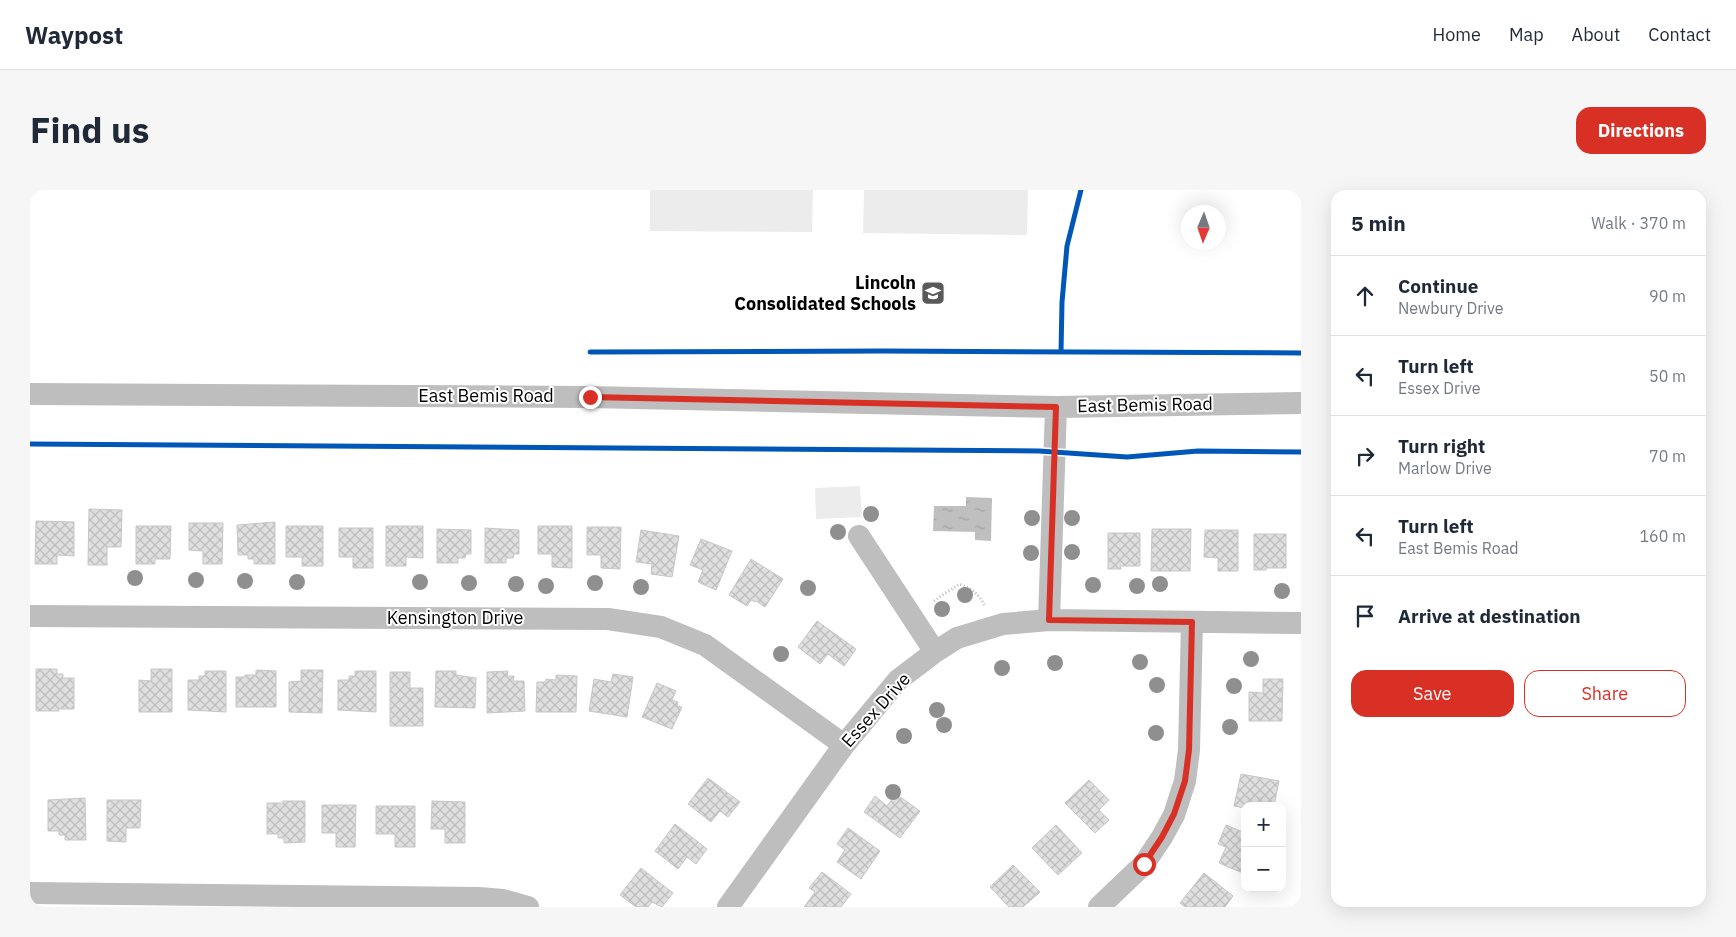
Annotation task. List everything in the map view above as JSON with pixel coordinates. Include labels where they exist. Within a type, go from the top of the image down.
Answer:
[{"type":"street","name":"East Bemis Road","points":[[30,394],[590,397],[1056,407],[1301,403]]},
{"type":"street","points":[[1049,620],[1056,407]]},
{"type":"street","points":[[859,536],[935,652]]},
{"type":"street","name":"Kensington Drive","points":[[30,616],[608,619],[661,627],[705,645],[844,745]]},
{"type":"street","name":"Essex Drive","points":[[728,907],[844,745],[898,680],[957,638],[1003,624],[1049,620],[1301,623]]},
{"type":"street","points":[[1100,907],[1144,864],[1162,837],[1174,814],[1185,781],[1189,750],[1192,622]]},
{"type":"street","points":[[30,893],[479,898],[503,900],[528,907]]},
{"type":"path","points":[[934,601],[959,584],[974,590],[980,596],[985,606]]},
{"type":"shaded area","points":[[650,190],[813,190],[812,232],[650,231]]},
{"type":"shaded area","points":[[864,190],[1028,190],[1027,235],[863,233]]},
{"type":"shaded area","points":[[860,486],[862,517],[816,519],[815,488]]},
{"type":"water","points":[[966,497],[992,498],[991,541],[975,540],[975,532],[933,531],[934,506],[966,506]]},
{"type":"building","points":[[89,509],[122,510],[121,547],[107,547],[107,565],[88,565]]},
{"type":"building","points":[[36,521],[74,522],[74,556],[57,555],[57,564],[35,564]]},
{"type":"building","points":[[275,522],[275,564],[254,564],[254,559],[248,559],[248,555],[238,555],[237,525]]},
{"type":"building","points":[[189,523],[223,523],[222,564],[203,564],[203,551],[189,550]]},
{"type":"building","points":[[136,526],[171,526],[170,559],[155,559],[155,564],[136,564]]},
{"type":"building","points":[[286,526],[323,526],[323,566],[302,566],[302,557],[286,557]]},
{"type":"building","points":[[386,526],[423,526],[423,558],[406,557],[406,566],[386,566]]},
{"type":"building","points":[[538,526],[572,526],[572,568],[552,567],[552,554],[538,554]]},
{"type":"building","points":[[587,527],[621,527],[620,569],[601,568],[601,555],[587,555]]},
{"type":"building","points":[[339,528],[373,528],[373,568],[353,568],[353,557],[339,557]]},
{"type":"building","points":[[485,528],[519,530],[519,554],[514,554],[513,558],[506,558],[506,563],[485,563]]},
{"type":"building","points":[[437,529],[471,530],[471,554],[466,554],[465,558],[458,558],[458,563],[437,563]]},
{"type":"building","points":[[1152,529],[1191,529],[1190,571],[1151,571]]},
{"type":"building","points":[[641,530],[679,536],[672,577],[651,574],[652,564],[636,562]]},
{"type":"building","points":[[1205,530],[1238,530],[1238,571],[1218,571],[1218,558],[1204,557]]},
{"type":"building","points":[[1108,533],[1140,533],[1140,566],[1120,566],[1121,569],[1108,569]]},
{"type":"building","points":[[1254,534],[1286,534],[1286,568],[1254,570]]},
{"type":"building","points":[[701,539],[732,551],[716,590],[698,582],[703,570],[690,565]]},
{"type":"building","points":[[751,559],[783,579],[765,607],[751,600],[747,606],[729,595]]},
{"type":"building","points":[[817,621],[856,649],[844,666],[828,654],[820,664],[798,647]]},
{"type":"building","points":[[36,669],[57,669],[57,674],[63,674],[63,678],[74,678],[74,709],[36,711]]},
{"type":"building","points":[[151,669],[172,669],[172,712],[139,712],[139,680],[151,681]]},
{"type":"building","points":[[256,670],[276,671],[276,707],[236,707],[236,677],[256,675]]},
{"type":"building","points":[[301,670],[323,670],[322,713],[289,712],[289,682],[301,681]]},
{"type":"building","points":[[205,671],[226,671],[226,712],[188,710],[188,680],[199,680],[199,676],[205,676]]},
{"type":"building","points":[[355,671],[376,671],[376,712],[338,710],[338,680],[349,680],[349,676],[355,676]]},
{"type":"building","points":[[436,671],[456,671],[456,675],[476,678],[475,708],[435,707]]},
{"type":"building","points":[[508,671],[507,676],[514,676],[513,681],[524,681],[525,711],[487,713],[487,672]]},
{"type":"building","points":[[390,672],[410,672],[410,688],[423,688],[423,726],[390,726]]},
{"type":"building","points":[[613,674],[633,677],[627,717],[589,711],[594,679],[611,682]]},
{"type":"building","points":[[556,675],[577,676],[576,712],[536,712],[537,682],[546,682],[546,679],[556,680]]},
{"type":"building","points":[[1263,679],[1283,679],[1282,721],[1249,721],[1249,692],[1263,693]]},
{"type":"building","points":[[657,683],[676,691],[672,700],[678,702],[677,706],[682,707],[672,729],[642,717]]},
{"type":"building","points":[[1241,774],[1279,781],[1275,802],[1241,802],[1241,807],[1234,806]]},
{"type":"building","points":[[708,778],[740,802],[728,817],[720,811],[711,822],[688,804]]},
{"type":"building","points":[[1089,780],[1109,800],[1099,810],[1109,820],[1095,833],[1065,803]]},
{"type":"building","points":[[896,794],[920,811],[900,838],[864,812],[875,796],[887,806]]},
{"type":"building","points":[[85,798],[86,840],[65,840],[65,835],[59,835],[59,831],[48,831],[48,800]]},
{"type":"building","points":[[107,800],[141,800],[140,828],[126,828],[126,842],[107,841]]},
{"type":"building","points":[[283,801],[305,801],[305,842],[284,843],[284,838],[278,838],[278,834],[267,834],[267,803],[283,803]]},
{"type":"building","points":[[432,801],[465,802],[465,843],[445,843],[445,829],[431,829]]},
{"type":"building","points":[[322,805],[356,805],[355,847],[336,847],[336,833],[322,833]]},
{"type":"building","points":[[376,806],[415,806],[415,847],[395,847],[395,834],[376,834]]},
{"type":"building","points":[[675,824],[707,849],[696,864],[687,857],[678,869],[655,851]]},
{"type":"building","points":[[1056,825],[1082,853],[1058,875],[1032,848]]},
{"type":"building","points":[[1226,825],[1241,831],[1241,872],[1219,863],[1226,847],[1218,844]]},
{"type":"building","points":[[848,828],[880,851],[861,879],[837,862],[845,850],[837,844]]},
{"type":"building","points":[[1013,865],[1040,892],[1023,907],[1009,907],[990,887]]},
{"type":"building","points":[[641,868],[673,893],[662,907],[652,902],[648,907],[636,907],[620,895]]},
{"type":"building","points":[[822,872],[851,894],[841,907],[804,907],[815,892],[809,888]]},
{"type":"building","points":[[1204,873],[1233,896],[1225,907],[1185,907],[1180,903]]},
{"type":"cycle path","points":[[1061,352],[1062,302],[1067,246],[1081,190]]},
{"type":"cycle path","points":[[590,352],[1301,353]]},
{"type":"cycle path","points":[[30,444],[1039,451],[1127,457],[1198,451],[1301,452]]},
{"type":"place","name":"Lincoln Consolidated Schools","points":[[933,293]]},
{"type":"route","points":[[590,397],[1056,407],[1049,620],[1192,622],[1189,750],[1185,781],[1174,814],[1162,837],[1144,864]]}]
